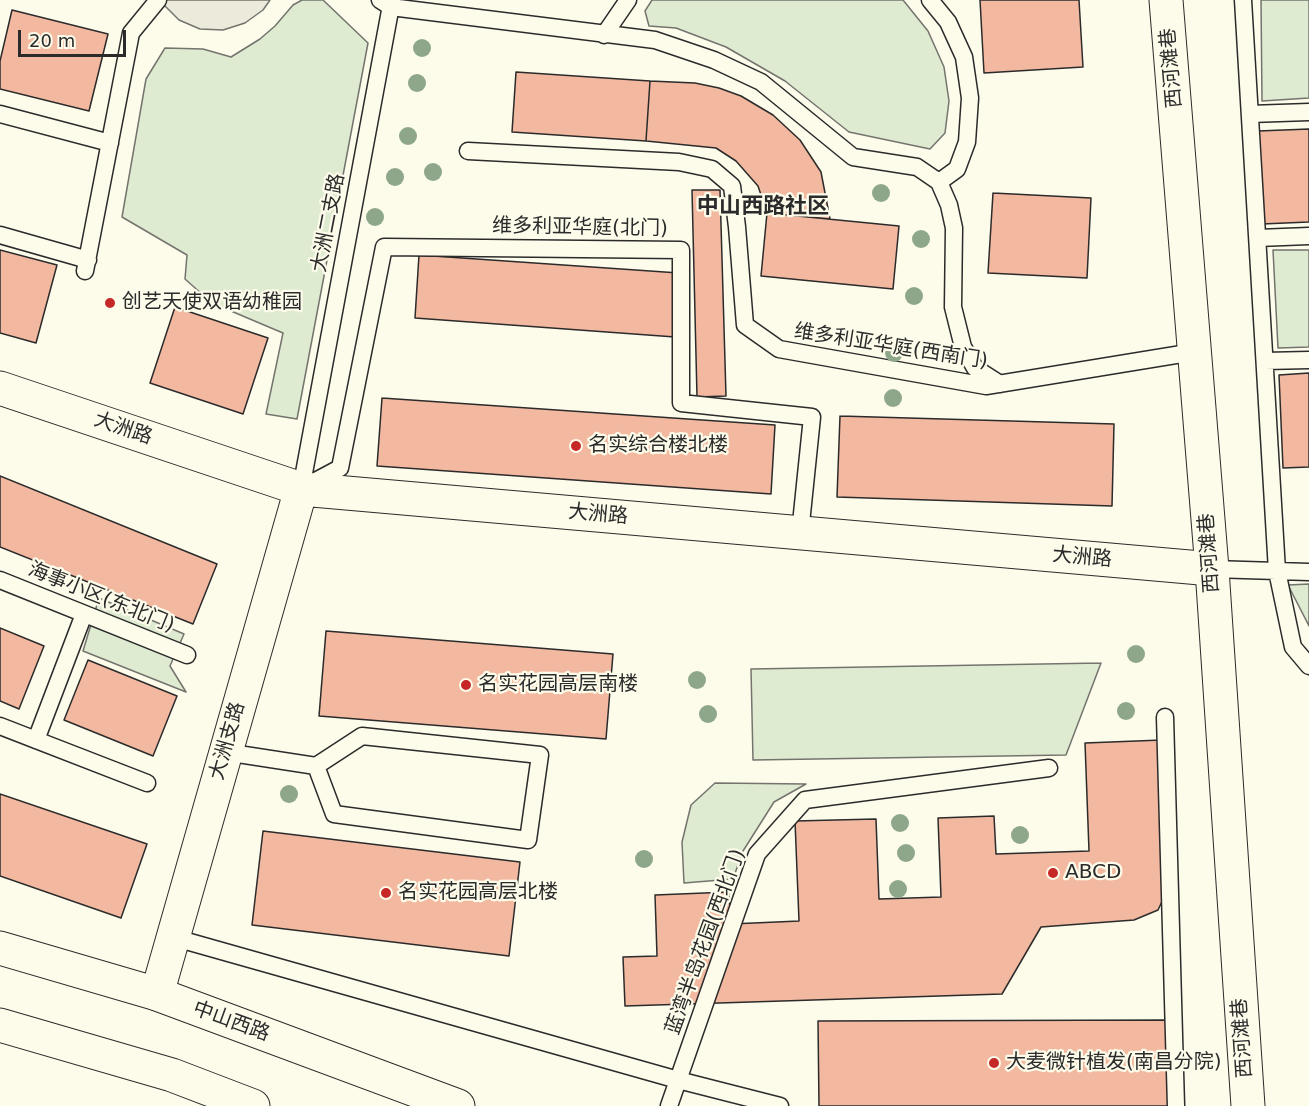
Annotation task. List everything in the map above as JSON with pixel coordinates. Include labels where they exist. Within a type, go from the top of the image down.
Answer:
[{"type":"street","name":"西河滩巷","points":[[1166,0],[1212,569],[1248,1106]]},
{"type":"street","name":"大洲路","points":[[0,388],[301,489],[1212,569]]},
{"type":"street","name":"大洲支路","points":[[157,994],[301,489]]},
{"type":"street","name":"中山西路","points":[[0,948],[157,994],[458,1106]]},
{"type":"street","points":[[0,1025],[172,1075],[253,1106]]},
{"type":"lane","points":[[0,235],[86,265],[131,33],[158,0]]},
{"type":"lane","points":[[604,35],[628,0]]},
{"type":"lane","points":[[930,0],[948,22],[964,57],[970,98],[967,142],[957,169],[939,182]]},
{"type":"lane","points":[[1244,0],[1277,571],[1293,647],[1309,666]]},
{"type":"lane","points":[[388,2],[604,35],[655,40],[714,60],[761,82],[853,157],[918,167],[939,182],[954,228],[953,307],[963,347],[975,368],[1000,384]]},
{"type":"lane","name":"大洲二支路","points":[[301,489],[388,2]]},
{"type":"lane","points":[[1250,114],[1309,112]]},
{"type":"lane","points":[[0,114],[110,143]]},
{"type":"lane","name":"维多利亚华庭(西南门)","points":[[468,151],[679,162],[712,169],[732,186],[745,325],[779,349],[986,386],[1194,352]]},
{"type":"lane","points":[[1258,238],[1309,236]]},
{"type":"lane","name":"维多利亚华庭(北门)","points":[[301,489],[340,468],[384,247],[681,250],[681,403],[812,417],[800,533]]},
{"type":"lane","points":[[1265,361],[1309,360]]},
{"type":"lane","points":[[1212,569],[1309,572]]},
{"type":"lane","name":"海事小区(东北门)","points":[[0,580],[187,655]]},
{"type":"lane","points":[[36,740],[84,614]]},
{"type":"lane","points":[[1165,717],[1176,1106]]},
{"type":"lane","points":[[0,726],[147,783]]},
{"type":"lane","points":[[225,752],[316,766],[362,736],[540,755],[528,840],[334,814],[316,766]]},
{"type":"lane","name":"蓝湾半岛花园(西北门)","points":[[669,1106],[757,854],[805,800],[1049,768]]},
{"type":"lane","points":[[172,938],[678,1080],[780,1106]]},
{"type":"green space","points":[[302,0],[323,0],[368,43],[297,419],[266,414],[283,333],[212,303],[185,279],[187,255],[122,217],[146,79],[165,48],[203,49],[231,57],[260,39],[293,5]]},
{"type":"green space","points":[[652,0],[903,0],[928,31],[944,67],[949,101],[945,133],[930,149],[849,132],[785,81],[726,47],[676,28],[649,26],[645,11]]},
{"type":"green space","points":[[1261,0],[1309,0],[1309,98],[1262,101]]},
{"type":"green space","points":[[1273,250],[1309,250],[1309,347],[1278,348]]},
{"type":"green space","points":[[1309,584],[1309,626],[1288,585]]},
{"type":"green space","points":[[99,598],[184,634],[170,666],[186,692],[83,651]]},
{"type":"green space","points":[[1101,663],[1066,755],[753,760],[751,669]]},
{"type":"green space","points":[[715,783],[806,784],[774,802],[743,851],[733,879],[684,883],[682,842],[691,805]]},
{"type":"shaded area","points":[[159,0],[270,0],[263,10],[245,23],[223,30],[200,29],[179,20]]},
{"type":"building","points":[[980,0],[1079,0],[1083,67],[984,73]]},
{"type":"building","points":[[12,10],[108,34],[89,111],[0,89],[0,61]]},
{"type":"building","points":[[516,72],[650,81],[646,141],[512,132]]},
{"type":"building","points":[[650,81],[695,83],[719,88],[741,96],[773,115],[800,140],[821,172],[830,219],[767,213],[758,186],[736,161],[716,148],[646,141]]},
{"type":"building","points":[[1309,129],[1309,222],[1262,224],[1258,131]]},
{"type":"building","points":[[692,190],[720,190],[726,396],[697,397]]},
{"type":"building","points":[[993,193],[1091,198],[1087,278],[988,273]]},
{"type":"building","points":[[767,213],[899,226],[893,289],[761,276]]},
{"type":"building","points":[[0,250],[57,265],[36,343],[0,333]]},
{"type":"building","points":[[419,255],[679,273],[675,337],[415,318]]},
{"type":"building","points":[[175,307],[268,338],[243,414],[150,383]]},
{"type":"building","points":[[1309,373],[1309,467],[1283,468],[1279,375]]},
{"type":"building","name":"名实综合楼北楼","points":[[382,398],[775,425],[771,494],[377,466]]},
{"type":"building","points":[[840,416],[1114,424],[1112,506],[837,497]]},
{"type":"building","points":[[0,476],[217,564],[193,624],[0,547]]},
{"type":"building","points":[[0,628],[44,646],[19,709],[0,701]]},
{"type":"building","name":"名实花园高层南楼","points":[[326,631],[613,654],[606,739],[319,716]]},
{"type":"building","points":[[88,660],[177,696],[153,756],[64,720]]},
{"type":"building","name":"ABCD","points":[[1162,740],[1167,891],[1158,910],[1134,920],[1041,927],[1002,994],[625,1006],[623,957],[657,956],[655,895],[729,892],[731,924],[799,921],[795,821],[876,819],[879,899],[941,897],[938,818],[994,816],[996,854],[1089,851],[1085,743]]},
{"type":"building","points":[[0,794],[147,844],[121,918],[0,876]]},
{"type":"building","name":"名实花园高层北楼","points":[[263,831],[520,862],[509,956],[252,925]]},
{"type":"building","name":"大麦微针植发(南昌分院)","points":[[1170,1020],[1170,1106],[819,1106],[818,1021]]},
{"type":"place","name":"创艺天使双语幼稚园","points":[[110,303]]},
{"type":"place","name":"名实综合楼北楼","points":[[576,446]]},
{"type":"place","name":"名实花园高层南楼","points":[[466,685]]},
{"type":"place","name":"ABCD","points":[[1053,873]]},
{"type":"place","name":"名实花园高层北楼","points":[[386,893]]},
{"type":"place","name":"大麦微针植发(南昌分院)","points":[[994,1063]]},
{"type":"district","name":"中山西路社区","points":[[763,207]]}]
